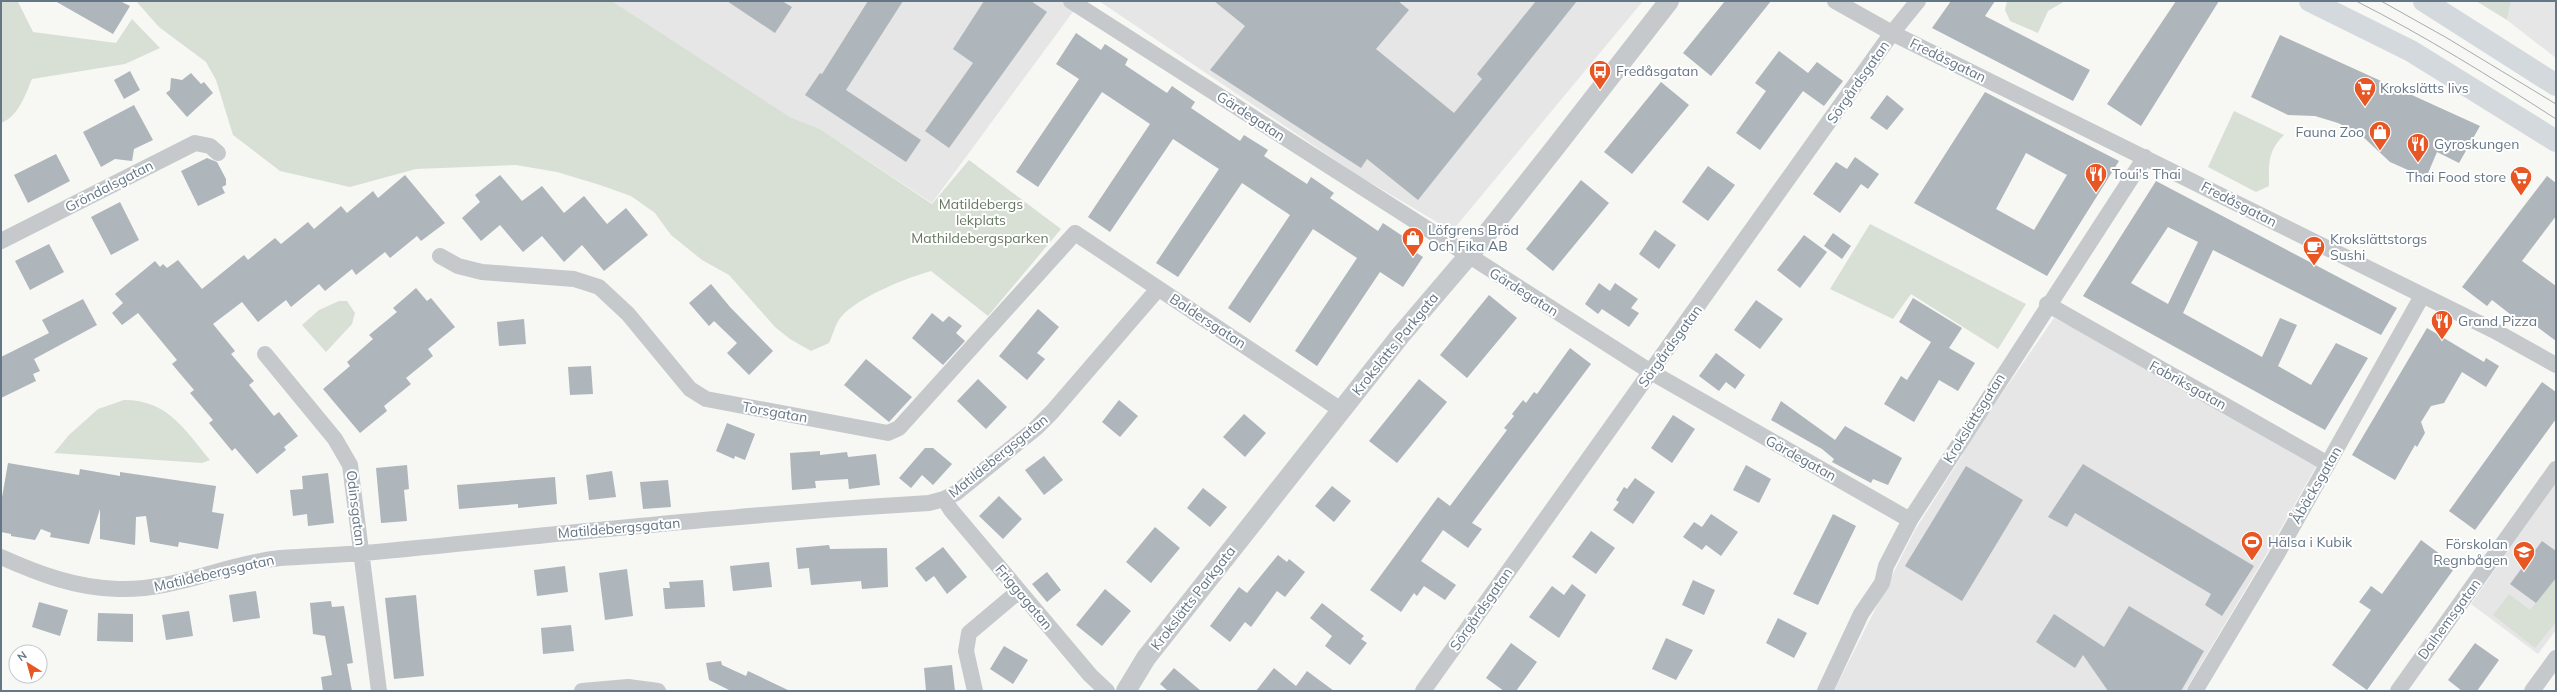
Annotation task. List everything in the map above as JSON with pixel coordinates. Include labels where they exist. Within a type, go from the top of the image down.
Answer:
[{"type":"main road","points":[[2310,1],[2411,51],[2556,141]]},
{"type":"main road","points":[[2424,1],[2556,85]]},
{"type":"street","name":"Gärdegatan","points":[[1071,1],[1089,6],[1468,256],[1651,372],[1910,520]]},
{"type":"street","name":"Krokslätts Parkgata","points":[[1126,691],[1146,658],[1341,410],[1400,336],[1468,256],[1559,144],[1669,1]]},
{"type":"street","name":"Fredåsgatan","points":[[1835,1],[1892,33],[2495,331],[2556,365]]},
{"type":"street","name":"Sörgårdsgatan","points":[[1423,691],[1892,33],[1918,1]]},
{"type":"street","name":"Gröndalsgatan","points":[[1,241],[195,143],[210,146],[218,153]]},
{"type":"street","name":"Krokslättsgatan","points":[[1825,691],[1861,614],[1882,584],[1886,566],[1910,520],[2047,304],[2145,157]]},
{"type":"street","name":"Torsgatan","points":[[440,256],[458,266],[482,272],[574,279],[599,287],[628,314],[690,389],[706,399],[888,433],[899,428],[1075,233]]},
{"type":"street","name":"Baldersgatan","points":[[1075,233],[1341,410]]},
{"type":"street","name":"Matildebergsgatan","points":[[1,557],[69,582],[89,587],[142,589],[185,582],[260,561],[361,553],[832,508],[929,503],[944,499],[956,493],[1003,455],[1052,412],[1158,289]]},
{"type":"street","name":"Åbäcksgatan","points":[[2195,691],[2328,464],[2422,296]]},
{"type":"street","name":"Fabriksgatan","points":[[2047,304],[2328,464]]},
{"type":"street","name":"Odinsgatan","points":[[265,354],[335,439],[350,465],[379,691]]},
{"type":"street","name":"Dalhemsgatan","points":[[2398,691],[2556,469]]},
{"type":"street","name":"Friggagatan","points":[[944,499],[951,510],[1090,675],[1107,691]]},
{"type":"street","points":[[975,691],[966,651],[970,633],[1019,591]]},
{"type":"street","points":[[2532,691],[2556,658]]},
{"type":"street","points":[[582,691],[628,687],[658,691]]},
{"type":"shaded area","points":[[612,1],[1089,1],[1072,13],[932,203],[820,129],[790,117]]},
{"type":"shaded area","points":[[1099,1],[1643,1],[1452,231],[1356,174]]},
{"type":"shaded area","points":[[2511,1],[2556,1],[2556,58],[2507,20]]},
{"type":"shaded area","points":[[2054,318],[2128,356],[2318,463],[2263,560],[2185,691],[1834,691],[1915,530],[1962,456],[1966,446]]},
{"type":"shaded area","name":"Förskolan Regnbågen","points":[[2556,482],[2556,630],[2538,654],[2471,604]]},
{"type":"green space","points":[[1,1],[18,2],[33,32],[116,43],[132,19],[160,48],[125,64],[32,79],[17,110],[7,120],[1,123]]},
{"type":"green space","points":[[136,1],[612,1],[790,117],[820,129],[932,204],[969,160],[1061,229],[988,316],[931,271],[896,283],[859,302],[841,317],[829,343],[811,351],[790,339],[775,327],[729,275],[702,260],[671,235],[655,213],[631,196],[600,185],[557,172],[516,165],[416,169],[350,187],[280,171],[233,135],[216,80],[206,62],[159,27]]},
{"type":"green space","points":[[2007,1],[2065,1],[2048,11],[2038,33],[2010,21],[2005,10]]},
{"type":"green space","points":[[2476,1],[2511,1],[2507,20]]},
{"type":"green space","points":[[2234,111],[2284,135],[2274,147],[2270,159],[2269,186],[2256,192],[2208,167]]},
{"type":"green space","points":[[1870,224],[2026,304],[1998,349],[1911,294],[1893,319],[1830,289]]},
{"type":"green space","points":[[339,301],[347,301],[355,313],[352,324],[326,352],[302,325],[319,310]]},
{"type":"green space","points":[[124,400],[139,401],[164,411],[183,427],[210,460],[202,463],[54,453],[69,435],[98,409]]},
{"type":"green space","points":[[2556,578],[2556,622],[2535,648],[2493,615],[2509,594],[2530,610]]},
{"type":"building","points":[[55,1],[120,1],[130,6],[113,34]]},
{"type":"building","points":[[727,1],[782,1],[792,7],[775,33]]},
{"type":"building","points":[[868,1],[903,1],[846,90],[921,140],[906,162],[805,95],[820,73],[822,74]]},
{"type":"building","points":[[984,1],[1031,1],[1047,12],[949,148],[925,131],[973,63],[953,49]]},
{"type":"building","points":[[1214,1],[1398,1],[1409,10],[1376,49],[1454,113],[1482,79],[1477,74],[1536,1],[1577,1],[1418,200],[1367,159],[1361,168],[1210,70],[1245,26]]},
{"type":"building","points":[[1725,1],[1771,1],[1711,76],[1683,53]]},
{"type":"building","points":[[1951,1],[1995,1],[1985,16],[2090,70],[2073,101],[1932,28]]},
{"type":"building","points":[[2176,1],[2219,1],[2141,126],[2107,104]]},
{"type":"building","points":[[1076,33],[1101,50],[1105,44],[1128,59],[1125,65],[1167,93],[1172,86],[1195,102],[1191,108],[1240,141],[1244,135],[1268,150],[1264,156],[1307,184],[1311,177],[1334,193],[1330,198],[1378,231],[1383,223],[1407,239],[1403,244],[1423,257],[1403,287],[1380,272],[1317,366],[1295,351],[1357,258],[1313,229],[1250,323],[1228,308],[1290,215],[1242,183],[1178,277],[1156,263],[1219,169],[1173,139],[1110,232],[1088,217],[1150,124],[1102,92],[1038,187],[1016,172],[1079,79],[1056,64]]},
{"type":"building","points":[[2280,35],[2480,126],[2459,163],[2437,152],[2426,178],[2390,162],[2360,134],[2338,123],[2315,116],[2288,115],[2251,97]]},
{"type":"building","points":[[1779,51],[1808,73],[1817,62],[1843,81],[1824,106],[1803,91],[1760,150],[1736,133],[1766,91],[1755,83]]},
{"type":"building","points":[[130,71],[140,90],[124,99],[114,80]]},
{"type":"building","points":[[191,73],[201,84],[204,82],[213,93],[187,117],[166,93],[170,90],[171,78],[182,80]]},
{"type":"building","points":[[1661,82],[1689,105],[1632,174],[1604,152]]},
{"type":"building","points":[[1985,92],[2119,161],[2047,276],[1914,203]],"holes":[[[2026,153],[2067,175],[2034,230],[1996,209]]]},
{"type":"building","points":[[1887,95],[1904,109],[1887,130],[1870,118]]},
{"type":"building","points":[[134,105],[153,140],[134,149],[132,161],[115,159],[101,167],[83,132]]},
{"type":"building","points":[[56,154],[70,181],[28,203],[14,175]]},
{"type":"building","points":[[1855,157],[1879,174],[1868,189],[1861,184],[1840,213],[1813,194],[1836,162],[1847,169]]},
{"type":"building","points":[[207,158],[217,162],[226,179],[226,185],[222,187],[225,193],[198,206],[181,171]]},
{"type":"building","points":[[1708,166],[1735,185],[1708,221],[1682,202]]},
{"type":"building","points":[[405,175],[445,223],[421,241],[417,236],[390,258],[385,252],[356,275],[352,269],[325,291],[319,284],[291,307],[286,300],[258,322],[242,302],[213,324],[235,351],[231,354],[254,381],[249,385],[274,416],[279,412],[298,436],[284,447],[286,450],[257,474],[235,448],[232,451],[209,423],[213,420],[190,393],[194,390],[172,364],[177,360],[138,313],[122,325],[112,313],[123,303],[115,294],[155,261],[160,267],[163,264],[167,268],[178,260],[202,289],[244,255],[248,260],[275,238],[281,244],[308,222],[314,229],[341,206],[347,213],[373,191],[378,198]]},
{"type":"building","points":[[500,175],[522,201],[542,186],[564,213],[584,196],[607,224],[626,208],[648,235],[604,271],[582,245],[564,262],[542,236],[523,252],[500,225],[481,241],[462,218],[480,202],[475,195]]},
{"type":"building","points":[[2547,176],[2556,183],[2556,216],[2522,261],[2556,286],[2556,341],[2523,316],[2519,321],[2492,300],[2487,306],[2462,287]]},
{"type":"building","points":[[1581,180],[1609,203],[1553,271],[1526,249]]},
{"type":"building","points":[[2156,181],[2397,308],[2381,335],[2213,250],[2183,313],[2262,357],[2280,318],[2297,325],[2278,366],[2311,385],[2336,343],[2368,358],[2325,430],[2083,296]],"holes":[[[2168,227],[2198,242],[2168,304],[2131,283]]]},
{"type":"building","points":[[120,202],[139,240],[111,255],[91,217]]},
{"type":"building","points":[[1655,230],[1676,245],[1659,269],[1639,254]]},
{"type":"building","points":[[1833,233],[1851,246],[1842,259],[1824,246]]},
{"type":"building","points":[[1804,235],[1827,252],[1800,288],[1777,270]]},
{"type":"building","points":[[49,244],[64,272],[30,290],[15,261]]},
{"type":"building","points":[[1599,283],[1610,291],[1615,283],[1638,299],[1631,308],[1639,313],[1629,327],[1602,309],[1598,314],[1585,304]]},
{"type":"building","points":[[711,284],[730,307],[773,351],[749,375],[727,353],[737,343],[714,321],[709,326],[689,303]]},
{"type":"building","points":[[416,288],[427,301],[431,298],[455,327],[428,349],[433,356],[406,378],[411,384],[384,406],[387,411],[360,433],[323,389],[350,366],[347,362],[373,339],[369,335],[397,312],[393,308]]},
{"type":"building","points":[[1489,295],[1517,318],[1467,378],[1440,355]]},
{"type":"building","points":[[1913,298],[1962,328],[1949,348],[1975,363],[1958,391],[1939,380],[1914,422],[1884,404],[1901,376],[1907,380],[1931,342],[1899,322]]},
{"type":"building","points":[[83,299],[97,325],[34,359],[40,371],[33,374],[36,381],[1,398],[1,357],[49,333],[42,320]]},
{"type":"building","points":[[1756,300],[1783,319],[1760,349],[1734,330]]},
{"type":"building","points":[[1038,309],[1059,327],[1037,353],[1045,359],[1027,380],[999,356]]},
{"type":"building","points":[[932,313],[943,322],[949,316],[962,326],[956,333],[965,341],[943,365],[912,338]]},
{"type":"building","points":[[524,319],[526,344],[499,346],[497,322]]},
{"type":"building","points":[[2427,328],[2484,362],[2486,358],[2499,366],[2486,387],[2462,372],[2444,403],[2431,406],[2421,422],[2425,433],[2417,447],[2415,445],[2395,480],[2352,455]]},
{"type":"building","points":[[1570,348],[1591,364],[1472,523],[1482,529],[1468,548],[1443,530],[1421,561],[1456,585],[1445,600],[1424,586],[1417,596],[1414,593],[1401,612],[1370,590],[1438,497],[1450,506],[1507,430],[1504,428],[1514,416],[1512,414],[1523,400],[1526,403],[1534,392],[1537,394]]},
{"type":"building","points":[[1716,353],[1745,375],[1735,389],[1726,382],[1719,391],[1699,376]]},
{"type":"building","points":[[866,359],[912,397],[889,422],[844,385]]},
{"type":"building","points":[[591,366],[593,394],[570,395],[568,367]]},
{"type":"building","points":[[978,379],[1007,407],[986,429],[957,401]]},
{"type":"building","points":[[1419,379],[1447,402],[1397,463],[1369,441]]},
{"type":"building","points":[[2542,382],[2556,392],[2556,419],[2475,530],[2449,511]]},
{"type":"building","points":[[1119,400],[1138,416],[1120,437],[1102,422]]},
{"type":"building","points":[[1781,401],[1835,440],[1845,426],[1902,458],[1888,485],[1873,479],[1871,483],[1832,462],[1834,459],[1822,449],[1771,420]]},
{"type":"building","points":[[1244,414],[1266,433],[1245,457],[1223,437]]},
{"type":"building","points":[[1673,415],[1695,429],[1672,463],[1651,448]]},
{"type":"building","points":[[727,423],[755,434],[745,460],[735,456],[734,459],[716,451]]},
{"type":"building","points":[[925,448],[933,448],[952,464],[933,485],[922,475],[911,488],[899,478]]},
{"type":"building","points":[[820,451],[820,455],[847,452],[848,457],[876,454],[880,485],[849,489],[848,479],[815,481],[816,488],[792,490],[790,453]]},
{"type":"building","points":[[1044,456],[1063,480],[1044,495],[1025,470]]},
{"type":"building","points":[[8,463],[79,475],[80,469],[120,476],[120,472],[216,486],[212,512],[224,514],[218,549],[179,542],[178,547],[150,542],[146,516],[136,517],[135,545],[100,539],[100,509],[89,544],[50,537],[51,533],[41,529],[35,540],[11,536],[11,534],[1,532],[1,503]]},
{"type":"building","points":[[2083,464],[2254,566],[2222,616],[2205,605],[2211,594],[2075,513],[2067,527],[2048,517]]},
{"type":"building","points":[[407,465],[409,489],[404,490],[407,521],[381,523],[376,468]]},
{"type":"building","points":[[1746,465],[1771,479],[1759,503],[1733,490]]},
{"type":"building","points":[[1966,466],[2023,500],[1962,601],[1905,566]]},
{"type":"building","points":[[612,471],[616,497],[589,500],[586,475]]},
{"type":"building","points":[[328,473],[334,523],[308,526],[307,514],[293,516],[290,490],[303,489],[302,476]]},
{"type":"building","points":[[555,477],[557,504],[518,508],[518,504],[459,509],[457,485]]},
{"type":"building","points":[[1635,478],[1655,492],[1633,524],[1613,510],[1619,502],[1616,500],[1624,487],[1627,489]]},
{"type":"building","points":[[668,480],[671,507],[643,509],[640,482]]},
{"type":"building","points":[[1332,486],[1351,501],[1334,522],[1315,506]]},
{"type":"building","points":[[1203,488],[1227,507],[1210,527],[1187,508]]},
{"type":"building","points":[[999,496],[1022,519],[1003,539],[979,516]]},
{"type":"building","points":[[1711,514],[1738,532],[1721,556],[1706,545],[1702,550],[1683,537],[1694,522],[1702,527]]},
{"type":"building","points":[[1833,514],[1856,526],[1818,605],[1793,594]]},
{"type":"building","points":[[1155,527],[1180,548],[1151,583],[1126,562]]},
{"type":"building","points":[[1591,531],[1615,548],[1596,574],[1572,557]]},
{"type":"building","points":[[2421,540],[2456,566],[2367,690],[2332,665],[2371,610],[2359,602],[2371,586],[2382,594]]},
{"type":"building","points":[[2542,541],[2556,551],[2556,578],[2536,603],[2510,584]]},
{"type":"building","points":[[829,545],[830,549],[887,548],[888,587],[862,589],[861,581],[811,585],[809,568],[798,569],[796,548]]},
{"type":"building","points":[[943,547],[967,577],[947,594],[934,576],[926,582],[915,568]]},
{"type":"building","points":[[1278,555],[1287,562],[1289,559],[1305,572],[1285,597],[1277,591],[1251,627],[1245,622],[1230,642],[1210,626],[1239,587],[1247,593]]},
{"type":"building","points":[[769,562],[772,587],[733,591],[730,566]]},
{"type":"building","points":[[565,566],[568,592],[537,596],[534,570]]},
{"type":"building","points":[[627,569],[633,616],[605,620],[599,573]]},
{"type":"building","points":[[1047,572],[1061,590],[1047,602],[1032,584]]},
{"type":"building","points":[[703,580],[705,607],[665,609],[663,588],[670,588],[669,582]]},
{"type":"building","points":[[1693,580],[1715,590],[1704,615],[1682,605]]},
{"type":"building","points":[[1572,584],[1586,595],[1559,638],[1529,617],[1552,586],[1564,595]]},
{"type":"building","points":[[1105,589],[1131,611],[1102,646],[1076,625]]},
{"type":"building","points":[[256,591],[260,618],[233,622],[229,595]]},
{"type":"building","points":[[416,595],[424,676],[394,679],[385,598]]},
{"type":"building","points":[[331,601],[332,607],[344,606],[353,663],[347,664],[352,691],[323,691],[321,677],[332,675],[325,636],[313,634],[310,603]]},
{"type":"building","points":[[39,602],[68,610],[60,636],[32,627]]},
{"type":"building","points":[[1322,603],[1364,636],[1361,639],[1367,643],[1350,665],[1325,646],[1332,636],[1310,618]]},
{"type":"building","points":[[2129,606],[2204,651],[2181,691],[2108,691],[2083,655],[2075,668],[2036,642],[2054,614],[2104,647]]},
{"type":"building","points":[[189,611],[193,636],[166,640],[162,615]]},
{"type":"building","points":[[98,613],[133,614],[133,642],[97,641]]},
{"type":"building","points":[[1778,618],[1807,633],[1794,658],[1766,643]]},
{"type":"building","points":[[571,625],[574,651],[543,654],[541,628]]},
{"type":"building","points":[[1666,638],[1693,650],[1676,680],[1652,669]]},
{"type":"building","points":[[1511,643],[1537,662],[1516,691],[1504,691],[1486,678]]},
{"type":"building","points":[[2475,643],[2499,660],[2477,691],[2462,691],[2448,680]]},
{"type":"building","points":[[1004,646],[1028,660],[1013,684],[990,669]]},
{"type":"building","points":[[721,661],[722,665],[746,676],[748,671],[790,691],[731,691],[709,680],[706,663]]},
{"type":"building","points":[[952,665],[955,691],[926,691],[924,668]]},
{"type":"building","points":[[1174,668],[1201,691],[1168,691],[1160,684]]},
{"type":"building","points":[[1274,668],[1296,686],[1307,671],[1334,691],[1256,691]]},
{"type":"tram line","points":[[2356,1],[2458,57],[2556,119]]},
{"type":"tram line","points":[[2381,1],[2447,38],[2556,104]]},
{"type":"place","name":"Fredåsgatan","points":[[1600,90]]},
{"type":"place","name":"Krokslätts livs","points":[[2365,108]]},
{"type":"place","name":"Fauna Zoo","points":[[2380,152]]},
{"type":"place","name":"Gyroskungen","points":[[2418,164]]},
{"type":"place","name":"Toui's Thai","points":[[2096,194]]},
{"type":"place","name":"Thai Food store","points":[[2521,196]]},
{"type":"place","name":"Löfgrens Bröd Och Fika AB","points":[[1413,258]]},
{"type":"place","name":"Krokslättstorgs Sushi","points":[[2314,266]]},
{"type":"place","name":"Grand Pizza","points":[[2442,340]]},
{"type":"place","name":"Hälsa i Kubik","points":[[2252,562]]},
{"type":"place","name":"Förskolan Regnbågen","points":[[2524,572]]},
{"type":"park label","name":"Matildebergs lekplats","points":[[981,212]]},
{"type":"park label","name":"Mathildebergsparken","points":[[980,238]]}]
